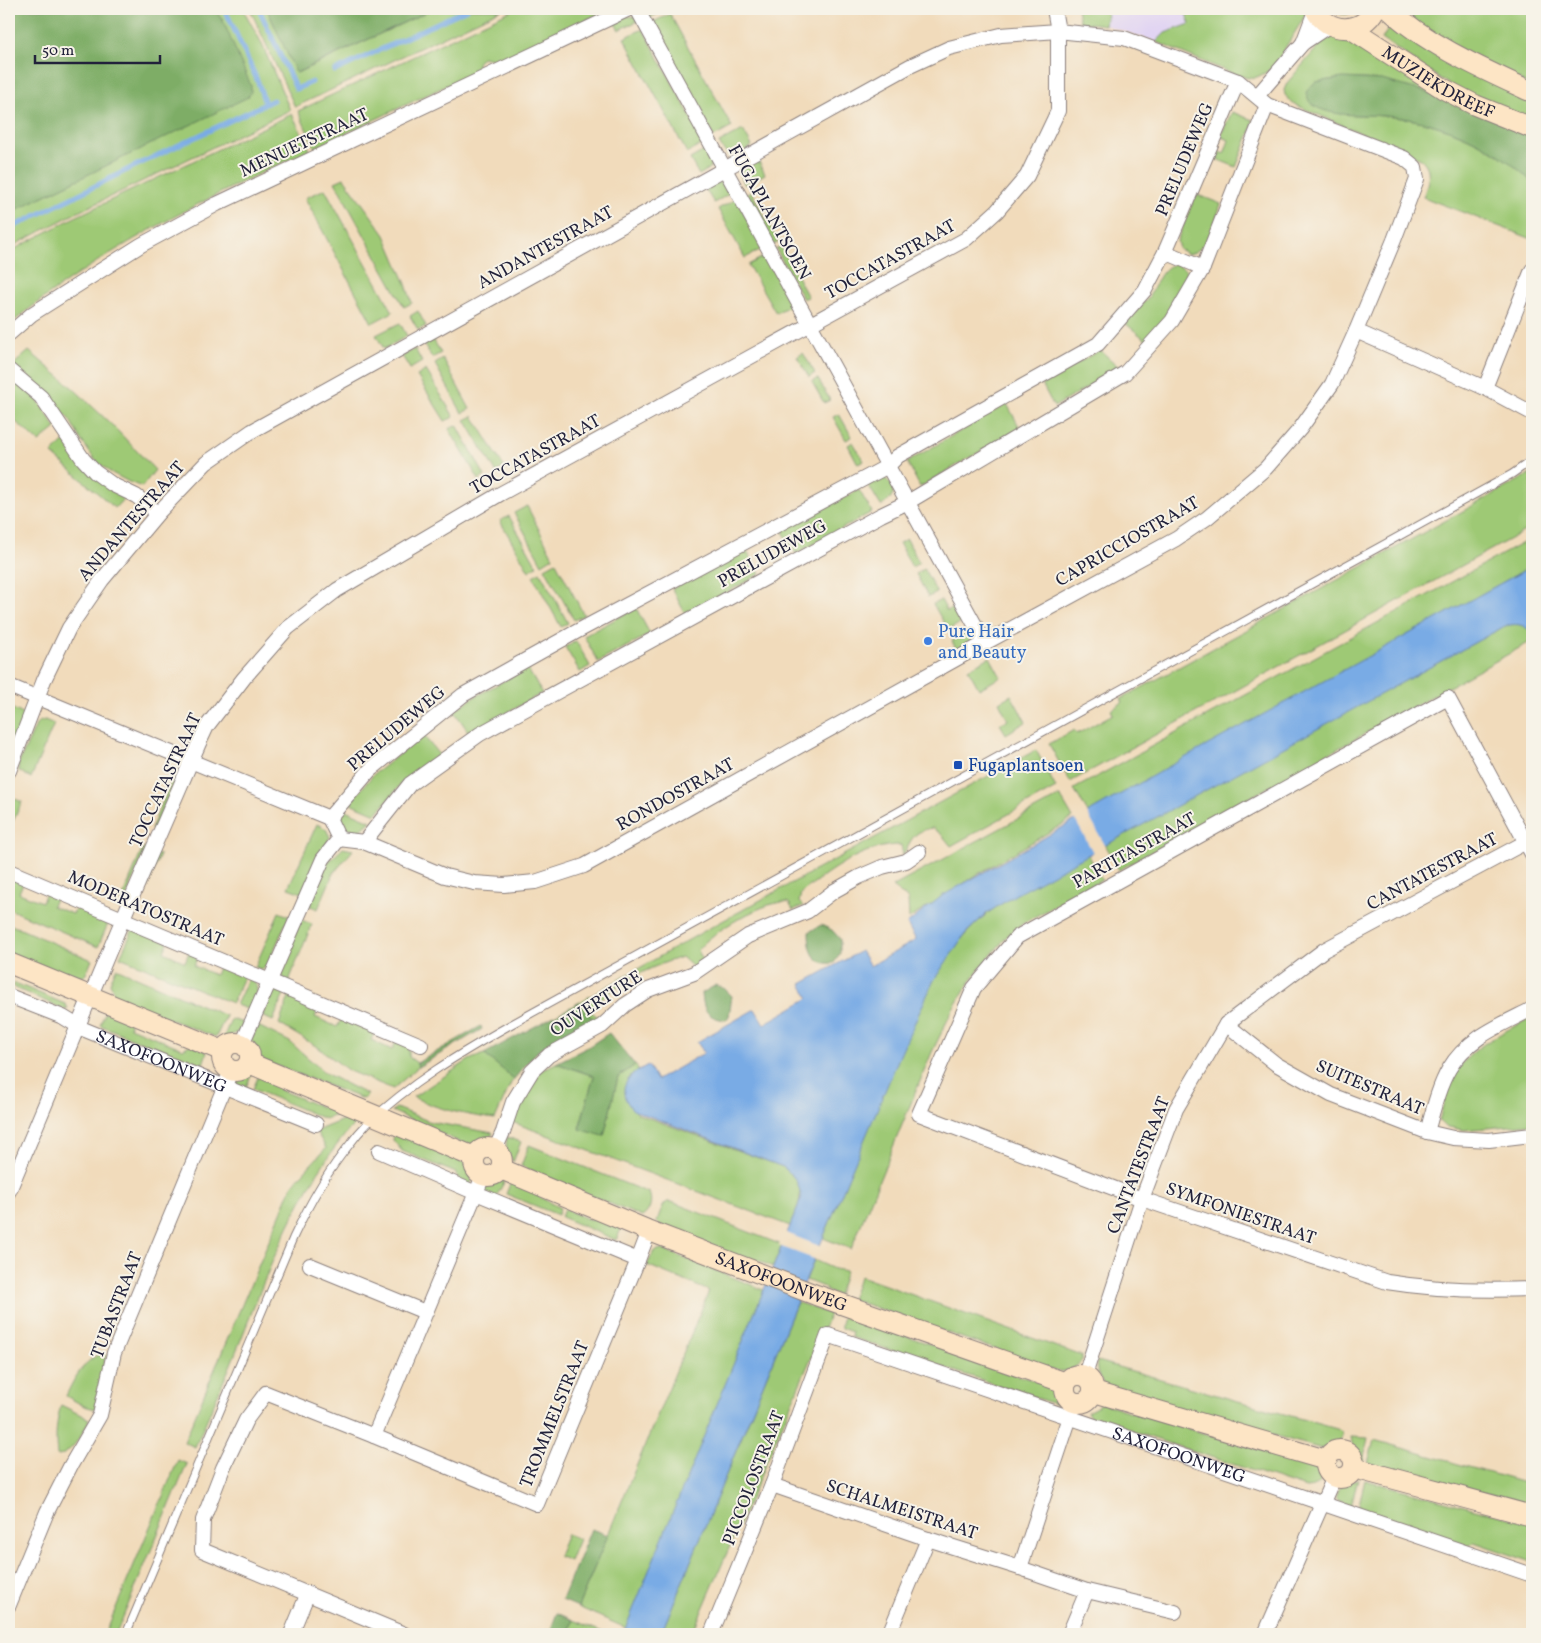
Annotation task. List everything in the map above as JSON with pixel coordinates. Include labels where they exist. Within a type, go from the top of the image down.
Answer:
[{"type":"street","name":"MENUETSTRAAT","points":[[9,334],[32,314],[141,245],[217,204],[629,9]]},
{"type":"street","name":"FUGAPLANTSOEN","points":[[637,9],[985,642]]},
{"type":"street","points":[[1054,9],[1058,31]]},
{"type":"street","points":[[1315,10],[1330,25],[1350,28],[1363,23],[1375,9]]},
{"type":"street","name":"MUZIEKDREEF","points":[[1389,9],[1399,18],[1457,56],[1532,92]]},
{"type":"street","name":"PRELUDEWEG","points":[[364,842],[410,784],[480,734],[908,502],[1125,373],[1172,321],[1204,268],[1262,100],[1303,44],[1315,10]]},
{"type":"street","name":"PRELUDEWEG","points":[[1303,44],[1330,25]]},
{"type":"street","name":"MUZIEKDREEF","points":[[1350,28],[1444,89],[1475,106],[1532,128]]},
{"type":"street","name":"ANDANTESTRAAT","points":[[9,771],[37,698],[69,628],[102,580],[158,513],[206,463],[252,431],[910,66],[949,48],[1001,35],[1058,31],[1124,38],[1238,81],[1262,100]]},
{"type":"street","name":"TOCCATASTRAAT","points":[[9,1191],[123,919],[207,726],[244,678],[288,628],[337,590],[500,494],[966,239],[997,211],[1027,176],[1058,111],[1058,31]]},
{"type":"street","name":"PRELUDEWEG","points":[[329,818],[370,770],[463,695],[576,632],[888,466],[898,456],[1098,344],[1144,290],[1164,252],[1238,81]]},
{"type":"street","name":"CAPRICCIOSTRAAT","points":[[985,642],[1176,539],[1207,518],[1266,468],[1300,429],[1332,384],[1356,331],[1415,187],[1417,179],[1415,167],[1404,158],[1262,100]]},
{"type":"street","points":[[1164,252],[1204,268]]},
{"type":"street","points":[[1485,388],[1532,270]]},
{"type":"street","points":[[1356,331],[1485,388],[1528,409],[1532,413]]},
{"type":"street","points":[[9,370],[41,397],[79,453],[95,472],[113,485],[136,496],[158,513]]},
{"type":"street","name":"RONDOSTRAAT","points":[[364,842],[445,876],[474,883],[504,885],[535,882],[584,866],[956,660],[985,642]]},
{"type":"street","points":[[9,686],[329,818],[339,839]]},
{"type":"street","name":"PARTITASTRAAT","points":[[919,1114],[974,988],[1017,937],[1448,698],[1529,848]]},
{"type":"street","points":[[339,839],[364,842]]},
{"type":"street","points":[[242,1044],[323,859],[339,839]]},
{"type":"street","name":"CANTATESTRAAT","points":[[1089,1384],[1142,1200],[1176,1109],[1226,1024],[1324,950],[1529,848]]},
{"type":"street","name":"OUVERTURE","points":[[495,1150],[513,1102],[532,1071],[549,1055],[602,1026],[626,1005],[648,990],[694,973],[748,936],[808,911],[834,891],[859,876],[882,867],[906,861],[919,852]]},
{"type":"street","name":"MODERATOSTRAAT","points":[[9,871],[269,980]]},
{"type":"street","name":"SAXOFOONWEG","points":[[9,963],[223,1051]]},
{"type":"street","points":[[269,980],[421,1045]]},
{"type":"street","name":"SAXOFOONWEG","points":[[9,996],[63,1017],[78,1027],[377,1116],[474,1157]]},
{"type":"street","points":[[1427,1132],[1448,1070],[1464,1049],[1484,1034],[1532,1009]]},
{"type":"street","name":"SUITESTRAAT","points":[[1226,1024],[1276,1064],[1331,1095],[1427,1132],[1453,1138],[1489,1140],[1532,1135]]},
{"type":"street","points":[[232,1043],[242,1044],[249,1052],[234,1074],[225,1067],[222,1061],[223,1051],[226,1046],[232,1043]]},
{"type":"street","name":"SAXOFOONWEG","points":[[234,1074],[316,1124]]},
{"type":"street","name":"TUBASTRAAT","points":[[9,1604],[48,1512],[71,1465],[100,1416],[114,1353],[234,1074]]},
{"type":"street","name":"SYMFONIESTRAAT","points":[[919,1114],[1142,1200],[1386,1282],[1425,1288],[1488,1291],[1532,1289]]},
{"type":"street","points":[[374,1436],[425,1312],[487,1179],[502,1158],[495,1150],[485,1148],[478,1151],[474,1157],[474,1164],[476,1170],[487,1179]]},
{"type":"street","name":"SAXOFOONWEG","points":[[378,1151],[487,1179],[647,1230],[816,1295],[1066,1383]]},
{"type":"street","name":"SAXOFOONWEG","points":[[487,1179],[638,1260]]},
{"type":"street","name":"TROMMELSTRAAT","points":[[308,1593],[202,1550],[203,1520],[223,1468],[246,1420],[266,1393],[537,1504],[638,1260],[646,1239],[647,1230]]},
{"type":"street","points":[[310,1265],[425,1312]]},
{"type":"street","name":"SAXOFOONWEG","points":[[828,1335],[1072,1410],[1323,1504],[1532,1575]]},
{"type":"street","name":"PICCOLOSTRAAT","points":[[711,1634],[772,1485],[828,1335]]},
{"type":"street","points":[[1020,1568],[1072,1410],[1065,1390],[1066,1383],[1075,1375],[1089,1384],[1091,1398],[1072,1410]]},
{"type":"street","name":"SAXOFOONWEG","points":[[1089,1384],[1330,1468]]},
{"type":"street","points":[[1265,1634],[1323,1504],[1330,1468],[1342,1478],[1346,1477],[1354,1468],[1532,1516]]},
{"type":"street","name":"SCHALMEISTRAAT","points":[[772,1485],[1087,1591],[1175,1612]]},
{"type":"street","points":[[889,1634],[928,1539]]},
{"type":"street","points":[[1069,1634],[1087,1591]]},
{"type":"street","points":[[291,1634],[308,1593],[404,1634]]},
{"type":"lane","points":[[126,1634],[293,1238],[313,1196],[336,1162],[367,1124],[391,1101],[422,1078],[502,1029],[1495,484],[1532,460]]},
{"type":"shaded area","points":[[1108,9],[1184,9],[1190,24],[1165,33],[1156,42],[1105,25]]},
{"type":"green space","points":[[9,9],[214,9],[223,21],[251,86],[251,92],[248,97],[9,213]]},
{"type":"green space","points":[[214,9],[243,9],[261,42],[290,110],[70,216],[9,248],[9,213],[154,142],[223,21]]},
{"type":"green space","points":[[250,9],[267,9],[297,73],[433,9],[502,9],[295,107]]},
{"type":"green space","points":[[267,9],[433,9],[296,73]]},
{"type":"green space","points":[[514,9],[609,9],[496,63],[492,59],[482,57],[477,63],[477,71],[315,148],[298,111]]},
{"type":"green space","points":[[649,9],[669,9],[649,18]]},
{"type":"green space","points":[[1077,9],[1108,9],[1105,25],[1080,22]]},
{"type":"green space","points":[[1184,9],[1305,9],[1305,16],[1274,66],[1257,77],[1248,78],[1156,42],[1165,33],[1190,24]]},
{"type":"green space","points":[[1331,9],[1358,9],[1344,14]]},
{"type":"green space","points":[[1396,9],[1532,9],[1532,86],[1467,56]]},
{"type":"green space","points":[[670,14],[732,127],[714,137],[651,23]]},
{"type":"green space","points":[[627,16],[635,17],[638,21],[619,30],[614,22]]},
{"type":"green space","points":[[1391,24],[1409,38],[1532,97],[1532,123],[1463,94],[1382,39]]},
{"type":"green space","points":[[643,29],[705,143],[687,153],[624,38]]},
{"type":"green space","points":[[1344,33],[1437,92],[1433,94],[1374,80],[1330,80],[1315,83],[1312,104],[1338,113],[1405,118],[1445,128],[1483,145],[1517,168],[1532,182],[1532,239],[1423,197],[1428,181],[1428,172],[1425,163],[1421,159],[1291,102],[1285,95],[1284,90],[1287,83],[1328,35]]},
{"type":"green space","points":[[1343,78],[1382,80],[1433,94],[1437,92],[1532,134],[1532,182],[1517,168],[1483,145],[1445,128],[1405,118],[1330,112],[1317,107],[1309,101],[1306,92],[1315,82]]},
{"type":"green space","points":[[1232,112],[1253,120],[1252,128],[1236,167],[1211,157],[1215,150],[1224,154],[1229,140],[1220,136]]},
{"type":"green space","points":[[292,114],[310,150],[192,207],[116,250],[43,298],[9,325],[9,252],[71,219]]},
{"type":"green space","points":[[743,130],[752,146],[737,155],[730,155],[719,143]]},
{"type":"green space","points":[[709,148],[713,162],[709,169],[699,175],[690,159]]},
{"type":"green space","points":[[757,158],[765,174],[745,185],[741,175],[742,168]]},
{"type":"green space","points":[[344,178],[385,235],[412,303],[404,307],[335,182]]},
{"type":"green space","points":[[715,182],[725,184],[732,192],[714,203],[704,187]]},
{"type":"green space","points":[[325,189],[393,312],[372,323],[305,198]]},
{"type":"green space","points":[[751,191],[778,242],[773,245],[746,195]]},
{"type":"green space","points":[[1196,194],[1221,204],[1206,242],[1195,252],[1188,254],[1179,249],[1177,241]]},
{"type":"green space","points":[[736,199],[764,248],[745,258],[718,209]]},
{"type":"green space","points":[[781,246],[808,297],[803,299],[776,249]]},
{"type":"green space","points":[[765,256],[793,304],[776,313],[748,265]]},
{"type":"green space","points":[[1174,264],[1186,270],[1188,279],[1168,316],[1146,340],[1125,323],[1147,299],[1165,270]]},
{"type":"green space","points":[[418,311],[426,326],[418,330],[410,316]]},
{"type":"green space","points":[[400,323],[407,336],[384,349],[376,335]]},
{"type":"green space","points":[[433,339],[441,353],[432,358],[424,344]]},
{"type":"green space","points":[[415,349],[422,362],[410,369],[402,356]]},
{"type":"green space","points":[[1100,350],[1120,368],[1054,407],[1042,384]]},
{"type":"green space","points":[[29,351],[74,389],[155,470],[142,487],[110,472],[95,460],[71,422],[48,392],[13,365]]},
{"type":"green space","points":[[803,353],[815,373],[809,377],[797,357]]},
{"type":"green space","points":[[443,359],[470,409],[462,413],[435,364]]},
{"type":"green space","points":[[426,370],[454,417],[445,421],[417,376]]},
{"type":"green space","points":[[9,376],[37,399],[56,428],[39,442],[9,416]]},
{"type":"green space","points":[[818,379],[830,400],[824,403],[812,382]]},
{"type":"green space","points":[[1007,404],[1020,428],[920,487],[907,462]]},
{"type":"green space","points":[[839,414],[852,437],[846,440],[833,417]]},
{"type":"green space","points":[[473,416],[504,467],[496,472],[465,420]]},
{"type":"green space","points":[[457,425],[485,476],[479,480],[449,429]]},
{"type":"green space","points":[[63,442],[125,497],[115,508],[52,454]]},
{"type":"green space","points":[[853,442],[864,461],[858,464],[848,445]]},
{"type":"green space","points":[[1532,473],[1532,527],[1070,782],[1049,744],[1074,730],[1077,734],[1113,714],[1111,710],[1123,702],[1121,699]]},
{"type":"green space","points":[[882,477],[891,484],[893,492],[886,503],[881,506],[867,483]]},
{"type":"green space","points":[[859,490],[872,512],[796,554],[782,530]]},
{"type":"green space","points":[[527,506],[553,557],[542,564],[514,513]]},
{"type":"green space","points":[[509,516],[537,566],[529,571],[500,521]]},
{"type":"green space","points":[[1532,538],[1532,566],[1088,813],[1074,789]]},
{"type":"green space","points":[[907,539],[919,563],[912,567],[899,543]]},
{"type":"green space","points":[[746,549],[760,574],[686,615],[672,589]]},
{"type":"green space","points":[[556,562],[584,615],[574,620],[545,568]]},
{"type":"green space","points":[[924,569],[937,593],[928,597],[916,574]]},
{"type":"green space","points":[[540,572],[568,623],[561,627],[533,576]]},
{"type":"green space","points":[[941,600],[947,611],[958,606],[966,620],[948,630],[933,604]]},
{"type":"green space","points":[[636,608],[650,634],[598,662],[584,636]]},
{"type":"green space","points":[[1513,624],[1526,627],[1532,633],[1532,641],[1119,870],[1105,844],[1505,626]]},
{"type":"green space","points":[[972,631],[971,642],[957,651],[952,641]]},
{"type":"green space","points":[[576,641],[590,666],[580,672],[565,647]]},
{"type":"green space","points":[[990,657],[1001,677],[979,689],[968,669]]},
{"type":"green space","points":[[527,668],[542,693],[470,734],[454,711],[471,699]]},
{"type":"green space","points":[[1011,695],[1026,722],[1006,734],[1000,724],[1008,720],[999,702]]},
{"type":"green space","points":[[9,707],[24,716],[9,758]]},
{"type":"green space","points":[[45,720],[54,724],[31,778],[19,771],[18,765],[37,723]]},
{"type":"green space","points":[[423,735],[440,756],[406,778],[376,814],[350,803],[373,775]]},
{"type":"green space","points":[[1036,750],[1056,788],[951,846],[933,828],[926,829],[917,834],[911,840],[903,855],[901,845],[873,849],[860,854],[835,868],[801,893],[799,902],[803,906],[793,910],[789,903],[780,902],[755,911],[726,926],[698,950],[703,961],[693,967],[682,957],[656,966],[632,978],[610,992],[589,1010],[599,1018],[595,1021],[578,1003],[713,926]]},
{"type":"green space","points":[[173,777],[176,778],[154,831],[151,829]]},
{"type":"green space","points":[[9,796],[22,802],[9,830]]},
{"type":"green space","points":[[1060,796],[1073,818],[978,874],[909,919],[908,899],[892,887]]},
{"type":"green space","points":[[343,809],[371,821],[361,830],[349,831],[341,822]]},
{"type":"green space","points":[[317,824],[326,829],[330,837],[302,893],[288,888]]},
{"type":"green space","points":[[143,848],[146,849],[124,902],[121,901]]},
{"type":"green space","points":[[343,848],[353,850],[333,874],[318,909],[308,905],[326,864]]},
{"type":"green space","points":[[156,854],[160,855],[138,908],[134,906]]},
{"type":"green space","points":[[1088,854],[1102,880],[1025,922],[1009,934],[977,972],[953,1009],[932,1052],[851,1249],[823,1238],[914,1020],[932,984],[953,950],[965,935],[992,910],[1023,890]]},
{"type":"green space","points":[[9,877],[23,883],[19,893],[42,902],[46,892],[56,896],[52,906],[73,914],[78,904],[110,919],[98,947],[9,909]]},
{"type":"green space","points":[[279,912],[289,916],[267,966],[260,969],[255,967]]},
{"type":"green space","points":[[301,920],[312,924],[289,981],[284,979],[280,971]]},
{"type":"green space","points":[[9,924],[92,960],[86,974],[83,977],[79,976],[76,982],[9,953]]},
{"type":"green space","points":[[821,925],[832,930],[840,939],[840,953],[834,963],[821,962],[811,950],[809,932]]},
{"type":"green space","points":[[133,929],[168,942],[164,952],[185,962],[189,952],[198,956],[194,966],[215,975],[219,965],[245,975],[232,1003],[120,957]]},
{"type":"green space","points":[[116,968],[226,1016],[216,1037],[111,997],[113,990],[110,983]]},
{"type":"green space","points":[[249,977],[257,988],[250,1010],[236,1005]]},
{"type":"green space","points":[[15,983],[65,1004],[68,1008],[66,1010],[13,987]]},
{"type":"green space","points":[[716,985],[725,989],[732,996],[729,1016],[726,1020],[710,1015],[705,1008],[702,993]]},
{"type":"green space","points":[[273,990],[285,992],[273,1021],[262,1016]]},
{"type":"green space","points":[[290,994],[319,1007],[315,1017],[337,1027],[342,1018],[375,1031],[371,1040],[392,1050],[397,1040],[403,1043],[409,1050],[409,1057],[417,1063],[418,1067],[393,1089],[349,1071],[319,1048],[279,1024]]},
{"type":"green space","points":[[578,1003],[595,1021],[548,1043],[535,1054],[514,1079],[484,1054]]},
{"type":"green space","points":[[106,1010],[129,1019],[130,1027],[183,1049],[191,1044],[207,1052],[202,1067],[100,1025]]},
{"type":"green space","points":[[1532,1017],[1532,1124],[1463,1130],[1444,1126],[1439,1121],[1451,1082],[1460,1066],[1488,1041]]},
{"type":"green space","points":[[231,1019],[243,1023],[240,1031],[223,1039]]},
{"type":"green space","points":[[258,1026],[290,1042],[325,1073],[368,1095],[363,1099],[259,1059],[256,1047],[251,1040]]},
{"type":"green space","points":[[481,1026],[482,1029],[418,1067],[417,1063]]},
{"type":"green space","points":[[609,1033],[635,1065],[618,1077],[604,1136],[579,1129],[594,1076],[556,1063],[588,1047]]},
{"type":"green space","points":[[484,1054],[514,1079],[495,1119],[453,1111],[413,1097],[469,1060]]},
{"type":"green space","points":[[556,1063],[594,1076],[579,1128],[604,1136],[618,1077],[635,1065],[639,1070],[626,1083],[624,1092],[627,1101],[638,1114],[783,1167],[796,1181],[800,1195],[790,1226],[512,1122],[540,1071]]},
{"type":"green space","points":[[247,1073],[252,1074],[245,1089],[231,1084],[235,1078]]},
{"type":"green space","points":[[259,1075],[278,1081],[280,1090],[321,1107],[327,1102],[346,1111],[325,1119],[253,1089]]},
{"type":"green space","points":[[396,1108],[431,1122],[493,1133],[482,1144],[466,1145],[392,1111]]},
{"type":"green space","points":[[345,1119],[355,1123],[318,1172],[288,1227],[195,1447],[184,1442],[293,1184],[326,1148],[316,1131]]},
{"type":"green space","points":[[393,1131],[465,1163],[472,1175],[471,1185],[459,1180],[456,1173],[402,1151],[393,1140]]},
{"type":"green space","points":[[507,1137],[521,1142],[513,1162],[506,1148]]},
{"type":"green space","points":[[529,1145],[649,1193],[651,1203],[649,1209],[642,1217],[521,1166]]},
{"type":"green space","points":[[506,1179],[496,1197],[484,1191],[488,1186]]},
{"type":"green space","points":[[512,1179],[560,1208],[558,1215],[506,1194]]},
{"type":"green space","points":[[667,1202],[672,1202],[782,1245],[773,1267],[757,1260],[756,1264],[661,1226],[657,1222],[659,1214]]},
{"type":"green space","points":[[564,1209],[588,1219],[593,1219],[597,1216],[622,1227],[616,1240],[561,1217]]},
{"type":"green space","points":[[662,1249],[764,1290],[626,1628],[578,1607],[709,1291],[647,1265],[654,1251]]},
{"type":"green space","points":[[814,1260],[834,1269],[846,1271],[838,1295],[806,1280]]},
{"type":"green space","points":[[860,1276],[1082,1356],[1082,1360],[1071,1369],[1057,1371],[851,1299]]},
{"type":"green space","points":[[797,1302],[830,1314],[692,1634],[661,1634]]},
{"type":"green space","points":[[844,1314],[1055,1388],[1058,1399],[1064,1407],[851,1337],[852,1332],[841,1328]]},
{"type":"green space","points":[[103,1353],[106,1355],[95,1409],[84,1406],[66,1396],[72,1383],[85,1365]]},
{"type":"green space","points":[[1097,1361],[1337,1429],[1342,1432],[1342,1436],[1339,1442],[1322,1449],[1108,1388],[1099,1376]]},
{"type":"green space","points":[[1101,1403],[1315,1466],[1322,1478],[1316,1486],[1306,1488],[1091,1418],[1087,1412]]},
{"type":"green space","points":[[61,1405],[89,1419],[77,1441],[69,1450],[59,1456],[57,1455],[56,1436]]},
{"type":"green space","points":[[1351,1437],[1368,1438],[1363,1461],[1353,1449]]},
{"type":"green space","points":[[1374,1440],[1532,1485],[1532,1505],[1368,1463]]},
{"type":"green space","points":[[178,1460],[187,1464],[116,1634],[105,1634]]},
{"type":"green space","points":[[1358,1479],[1351,1506],[1339,1501],[1336,1497],[1338,1489],[1346,1482]]},
{"type":"green space","points":[[1365,1480],[1532,1524],[1532,1562],[1474,1542],[1469,1546],[1358,1508]]},
{"type":"green space","points":[[591,1529],[608,1535],[578,1607],[562,1600]]},
{"type":"green space","points":[[567,1534],[579,1539],[570,1561],[558,1556]]},
{"type":"green space","points":[[557,1613],[573,1620],[568,1634],[549,1634]]},
{"type":"green space","points":[[573,1620],[607,1634],[568,1634]]},
{"type":"water","points":[[1532,566],[1532,633],[1520,625],[1505,626],[1015,895],[986,914],[965,934],[934,980],[901,1053],[661,1634],[623,1634],[801,1199],[796,1181],[783,1167],[633,1110],[627,1102],[624,1089],[629,1078],[648,1065],[657,1080],[704,1053],[697,1042],[755,1009],[764,1024],[809,998],[801,984],[861,951],[870,966],[916,940],[907,924],[942,896],[1168,767]]},
{"type":"pier","points":[[1086,811],[1106,847],[1094,854],[1074,818]]},
{"type":"pier","points":[[784,1232],[822,1247],[817,1260],[779,1246]]},
{"type":"waterway","points":[[9,229],[265,104],[258,82],[229,18],[223,9]]},
{"type":"waterway","points":[[259,9],[296,89],[312,82]]},
{"type":"waterway","points":[[335,71],[467,9]]},
{"type":"waterway","points":[[265,104],[273,100]]},
{"type":"place","name":"Pure Hair and Beauty","points":[[928,641]]},
{"type":"place","name":"Fugaplantsoen","points":[[958,765]]}]
